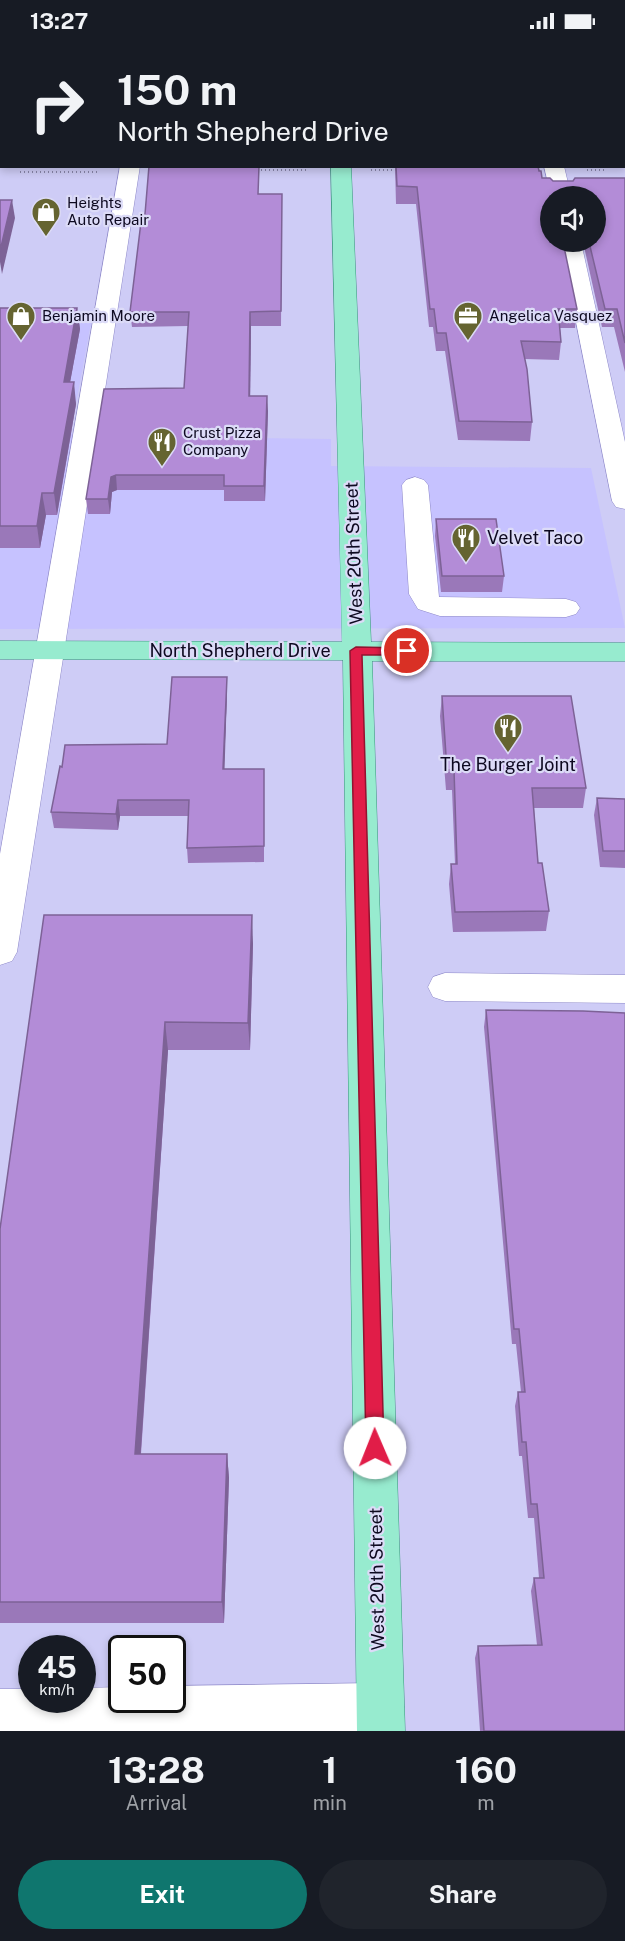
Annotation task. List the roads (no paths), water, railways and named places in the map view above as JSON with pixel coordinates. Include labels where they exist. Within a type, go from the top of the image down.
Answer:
[{"type":"main road","name":"West 20th Street","points":[[341,168],[356,651],[381,1719]]},
{"type":"main road","name":"North Shepherd Drive","points":[[0,650],[625,652]]},
{"type":"lane","points":[[0,952],[51,650],[88,408],[130,168]]},
{"type":"lane","points":[[555,168],[559,186]]},
{"type":"lane","points":[[572,252],[625,501]]},
{"type":"lane","points":[[415,485],[423,594],[428,603],[440,607],[566,608]]},
{"type":"lane","points":[[445,987],[625,988]]},
{"type":"lane","points":[[0,1713],[381,1719]]},
{"type":"place","name":"Heights Auto Repair","points":[[46,238]]},
{"type":"place","name":"Benjamin Moore","points":[[21,342]]},
{"type":"place","name":"Angelica Vasquez","points":[[468,342]]},
{"type":"place","name":"Crust Pizza Company","points":[[162,468]]},
{"type":"place","name":"Velvet Taco","points":[[466,564]]},
{"type":"place","name":"The Burger Joint","points":[[508,754]]}]
